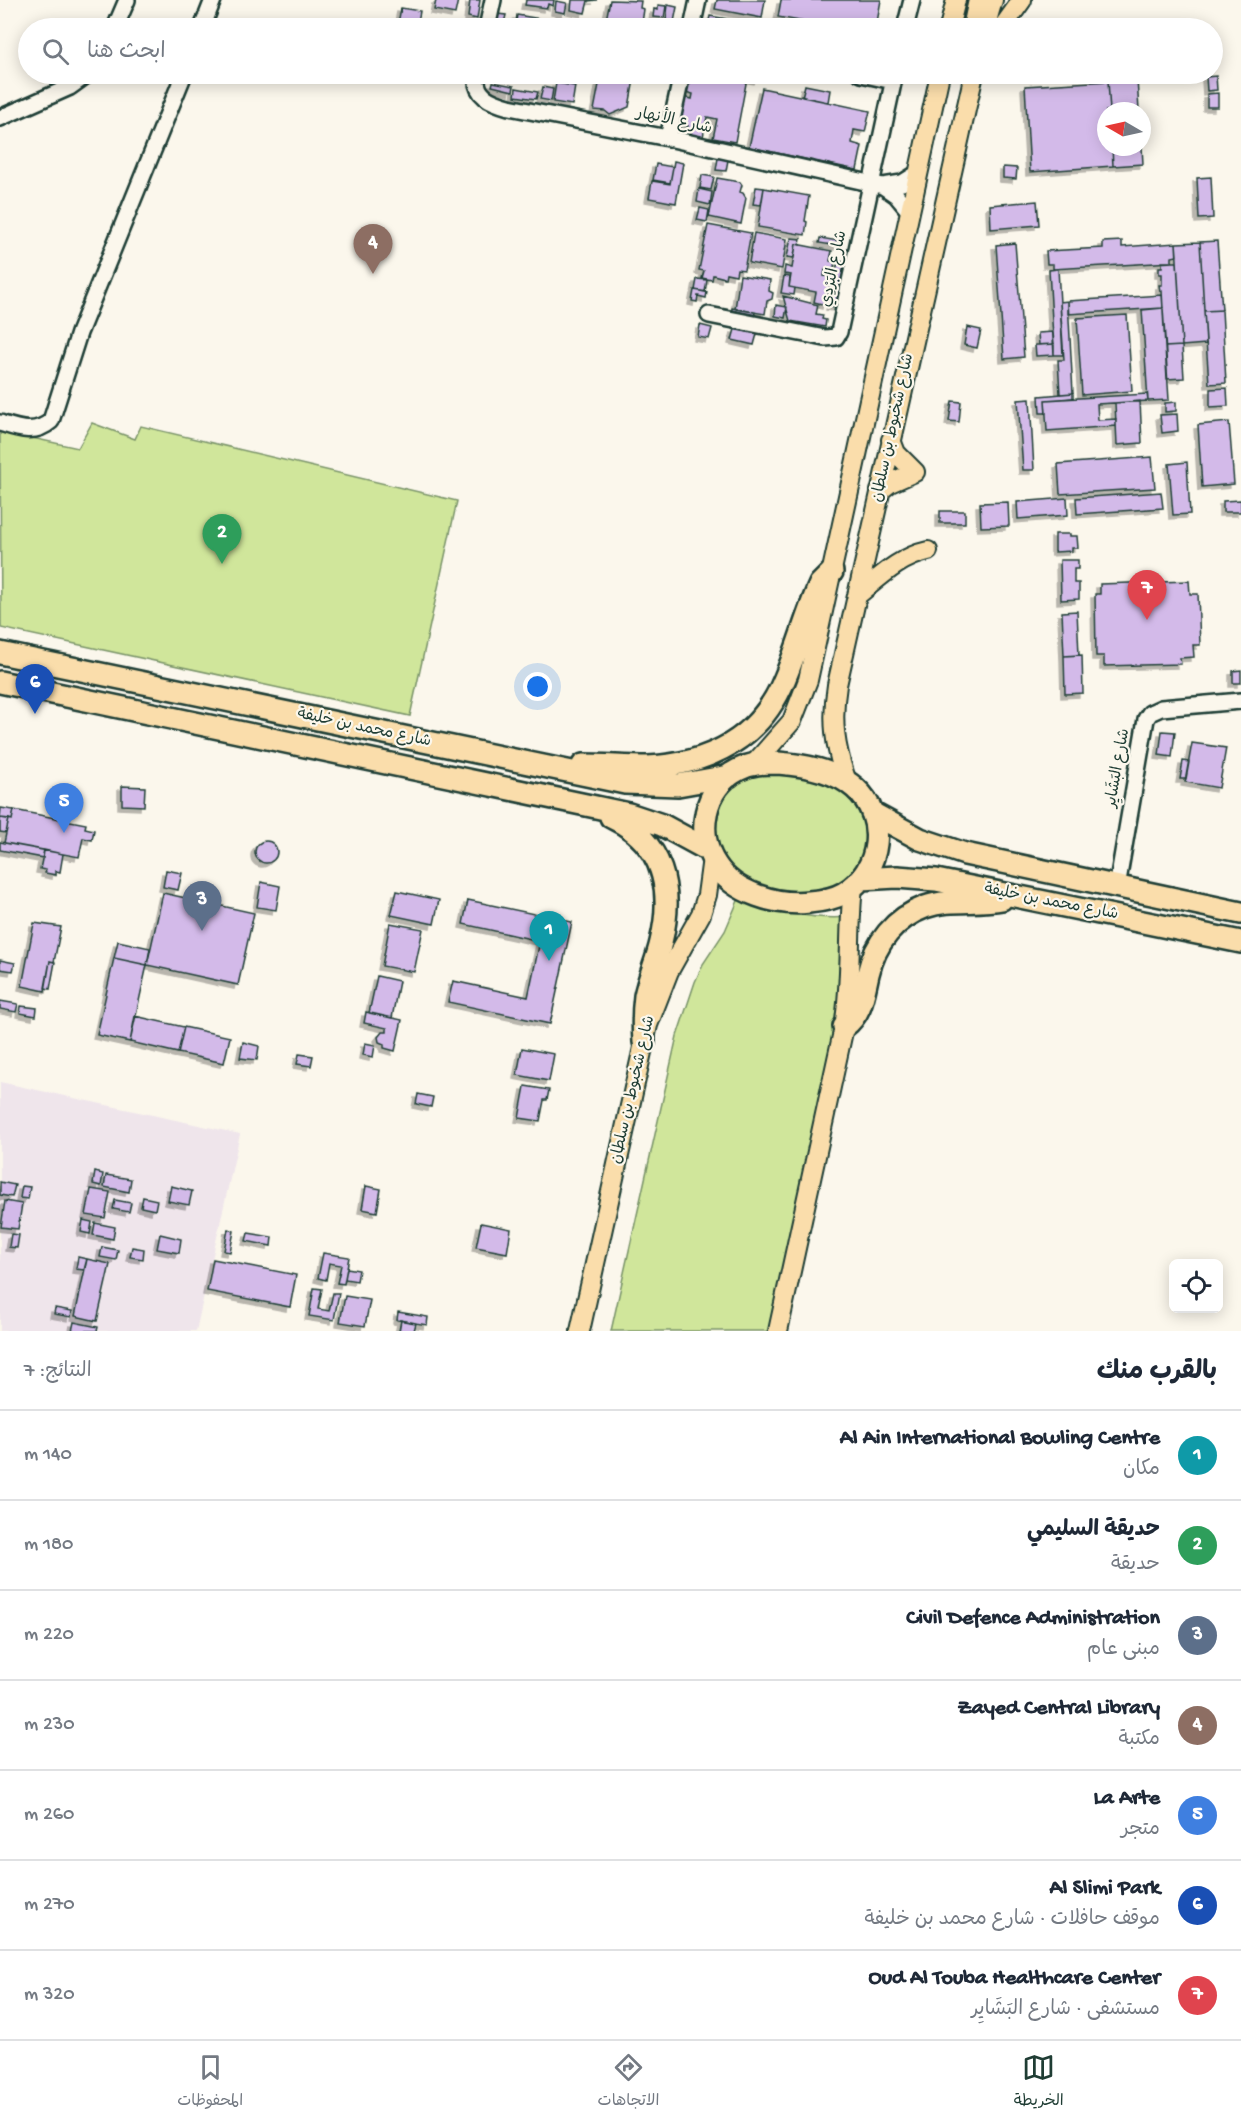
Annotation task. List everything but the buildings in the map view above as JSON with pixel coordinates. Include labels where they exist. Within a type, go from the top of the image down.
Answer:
[{"type":"highway","points":[[551,768],[582,765],[674,764],[710,756],[729,746],[751,729],[778,693],[820,584],[832,572]]},
{"type":"highway","name":"شارع محمد بن خليفة","points":[[0,653],[551,768],[643,785],[687,784],[729,776]]},
{"type":"highway","name":"شارع محمد بن خليفة","points":[[0,682],[629,814],[678,832],[710,854]]},
{"type":"highway","points":[[778,763],[825,772],[847,782],[862,795],[875,822],[876,843],[872,862],[857,883],[836,897],[803,903],[774,900],[751,892],[729,879],[710,854],[704,832],[708,805],[717,789],[729,776],[737,770],[754,764],[778,763]]},
{"type":"highway","points":[[586,805],[621,822],[639,834],[657,861],[668,893],[662,941],[646,995],[644,1042]]},
{"type":"highway","name":"شارع محمد بن خليفة","points":[[872,813],[920,839],[965,854],[1239,911]]},
{"type":"highway","name":"شارع محمد بن خليفة","points":[[857,883],[879,877],[917,877],[1241,942]]},
{"type":"highway","points":[[844,1026],[858,1012],[876,950],[896,924],[915,911],[936,904],[981,902],[1013,895]]},
{"type":"main road","points":[[952,18],[956,0]]},
{"type":"main road","points":[[974,18],[978,0]]},
{"type":"main road","points":[[988,18],[993,0]]},
{"type":"main road","points":[[1009,18],[1022,0]]},
{"type":"main road","name":"شارع شخبوط بن سلطان","points":[[754,764],[792,721],[808,680],[938,84]]},
{"type":"main road","points":[[947,187],[946,142],[960,84]]},
{"type":"main road","name":"شارع شخبوط بن سلطان","points":[[847,782],[834,730],[834,706],[971,84]]},
{"type":"main road","points":[[964,112],[977,84]]},
{"type":"main road","points":[[880,491],[890,483],[915,472],[896,453],[891,440]]},
{"type":"main road","points":[[859,594],[895,564],[907,557],[928,551]]},
{"type":"main road","name":"شارع شخبوط بن سلطان","points":[[580,1331],[644,1042],[660,991],[701,914],[707,895],[710,854]]},
{"type":"main road","points":[[778,1331],[844,1026],[850,977],[850,918],[857,883]]},
{"type":"street","points":[[119,18],[127,0]]},
{"type":"street","points":[[206,18],[213,0]]},
{"type":"street","points":[[489,18],[493,0]]},
{"type":"street","points":[[694,18],[698,0]]},
{"type":"street","points":[[908,18],[912,0]]},
{"type":"street","points":[[0,118],[74,84]]},
{"type":"street","points":[[0,423],[36,430],[51,421],[79,333],[179,84]]},
{"type":"street","name":"شارع الأنهار","points":[[477,84],[478,90],[491,102],[668,138],[877,185],[896,195],[910,212]]},
{"type":"street","points":[[668,138],[680,84]]},
{"type":"street","name":"شارع البَرْدِي","points":[[709,315],[825,338],[836,337],[840,332],[877,185],[893,84]]},
{"type":"street","name":"شارع الأنهار","points":[[877,185],[902,183],[918,173]]},
{"type":"street","name":"شارع البَشَايِر","points":[[1117,887],[1146,718],[1150,713],[1161,708],[1241,701]]},
{"type":"shaded area","points":[[0,1082],[240,1134],[196,1331],[0,1331]]},
{"type":"green space","points":[[92,423],[135,439],[141,426],[457,501],[410,716],[1,628],[0,431],[78,448]]},
{"type":"green space","points":[[769,772],[813,777],[845,789],[866,813],[869,844],[858,873],[832,892],[796,894],[772,890],[750,883],[721,862],[712,825],[717,805],[741,779]]},
{"type":"green space","points":[[740,896],[767,906],[807,916],[850,917],[850,960],[774,1331],[611,1331],[677,1036],[703,964],[725,931]]},
{"type":"place","name":"Zayed Central Library","points":[[373,274]]},
{"type":"place","name":"حديقة السليمي","points":[[222,564]]},
{"type":"place","name":"Oud Al Touba Healthcare Center","points":[[1147,620]]},
{"type":"place","name":"Al Slimi Park","points":[[35,714]]},
{"type":"place","name":"La Arte","points":[[64,833]]},
{"type":"place","name":"Civil Defence Administration","points":[[202,931]]},
{"type":"place","name":"Al Ain International Bowling Centre","points":[[549,961]]}]
